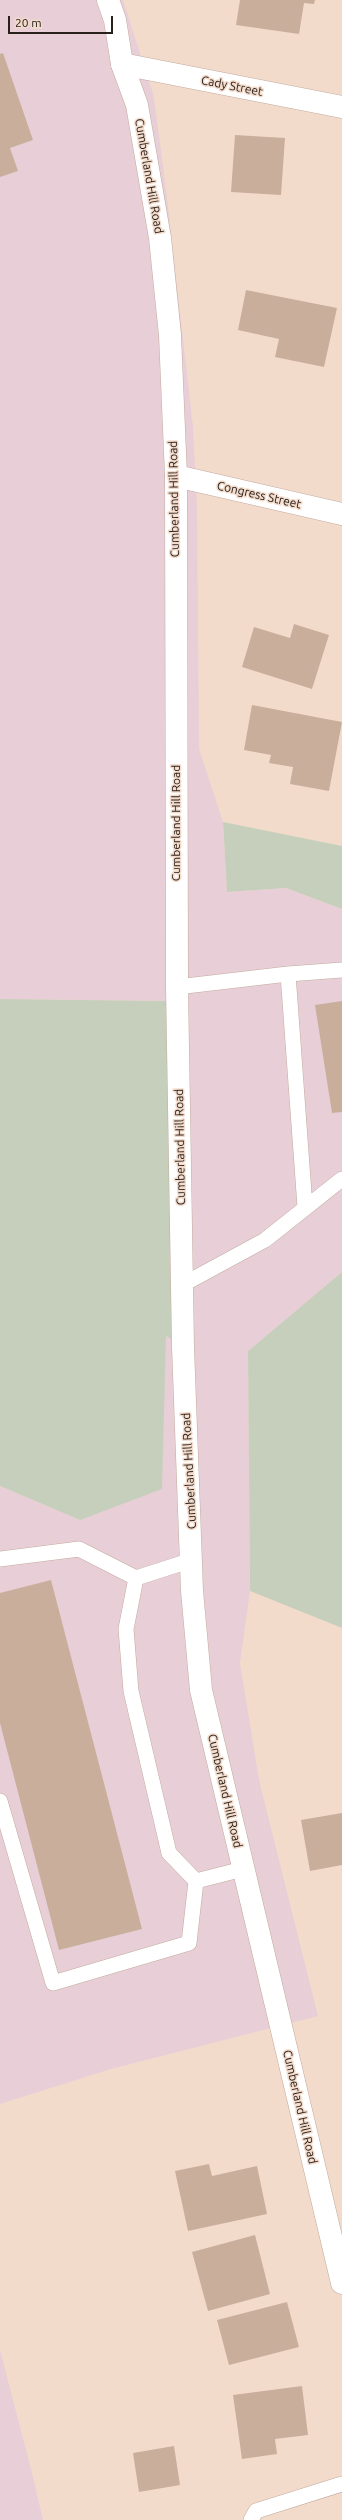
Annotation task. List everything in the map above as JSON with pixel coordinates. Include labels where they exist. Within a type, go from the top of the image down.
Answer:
[{"type":"main road","name":"Cumberland Hill Road","points":[[108,0],[115,20],[122,64],[137,105],[160,238],[170,335],[176,476],[177,987],[182,1285],[192,1591],[201,1690],[243,1869],[337,2242],[342,2283]]},
{"type":"main road","name":"Cady Street","points":[[122,64],[342,108]]},
{"type":"main road","name":"Congress Street","points":[[176,476],[342,514]]},
{"type":"lane","points":[[177,987],[288,974],[342,970]]},
{"type":"lane","points":[[288,974],[305,1207]]},
{"type":"lane","points":[[182,1285],[265,1240],[342,1179]]},
{"type":"lane","points":[[0,1559],[79,1549],[136,1578],[192,1560]]},
{"type":"lane","points":[[136,1578],[126,1628],[131,1691],[169,1853],[196,1881]]},
{"type":"lane","points":[[0,1801],[53,1983],[189,1943],[196,1881]]},
{"type":"lane","points":[[196,1881],[243,1869]]},
{"type":"lane","points":[[251,2520],[256,2511],[342,2484]]},
{"type":"shaded area","points":[[0,0],[123,0],[154,97],[193,427],[197,509],[199,749],[223,822],[227,892],[286,888],[342,909],[342,1272],[248,1351],[250,1591],[240,1663],[259,1780],[318,2016],[111,2069],[0,2104],[0,1486],[80,1520],[166,1336],[185,1348],[165,1001],[0,999]]},
{"type":"shaded area","points":[[0,2350],[31,2469],[43,2520],[0,2520]]},
{"type":"green space","points":[[223,822],[342,846],[342,909],[286,888],[227,892]]},
{"type":"green space","points":[[0,999],[165,1001],[176,1007],[185,1348],[166,1336],[162,1489],[80,1520],[0,1486]]},
{"type":"green space","points":[[342,1272],[342,1628],[250,1591],[248,1351]]},
{"type":"building","points":[[240,0],[315,0],[314,4],[304,3],[299,34],[236,25]]},
{"type":"building","points":[[3,53],[33,140],[10,148],[18,171],[0,177],[0,54]]},
{"type":"building","points":[[235,135],[285,138],[281,195],[231,192]]},
{"type":"building","points":[[246,290],[337,308],[324,367],[275,357],[279,339],[238,330]]},
{"type":"building","points":[[294,624],[329,635],[312,689],[242,667],[254,627],[290,638]]},
{"type":"building","points":[[252,705],[342,722],[329,791],[290,784],[293,767],[269,763],[271,755],[244,750]]},
{"type":"building","points":[[342,1001],[342,1112],[332,1113],[315,1005]]},
{"type":"building","points":[[51,1580],[142,1929],[59,1950],[0,1723],[0,1593]]},
{"type":"building","points":[[342,1813],[342,1865],[310,1871],[301,1820]]},
{"type":"building","points":[[209,2164],[212,2176],[257,2166],[267,2214],[188,2231],[175,2171]]},
{"type":"building","points":[[255,2235],[270,2294],[208,2311],[192,2252]]},
{"type":"building","points":[[287,2302],[299,2347],[229,2365],[217,2320]]},
{"type":"building","points":[[302,2386],[308,2435],[275,2439],[277,2454],[242,2459],[233,2395]]},
{"type":"building","points":[[174,2446],[180,2485],[139,2492],[133,2453]]}]
